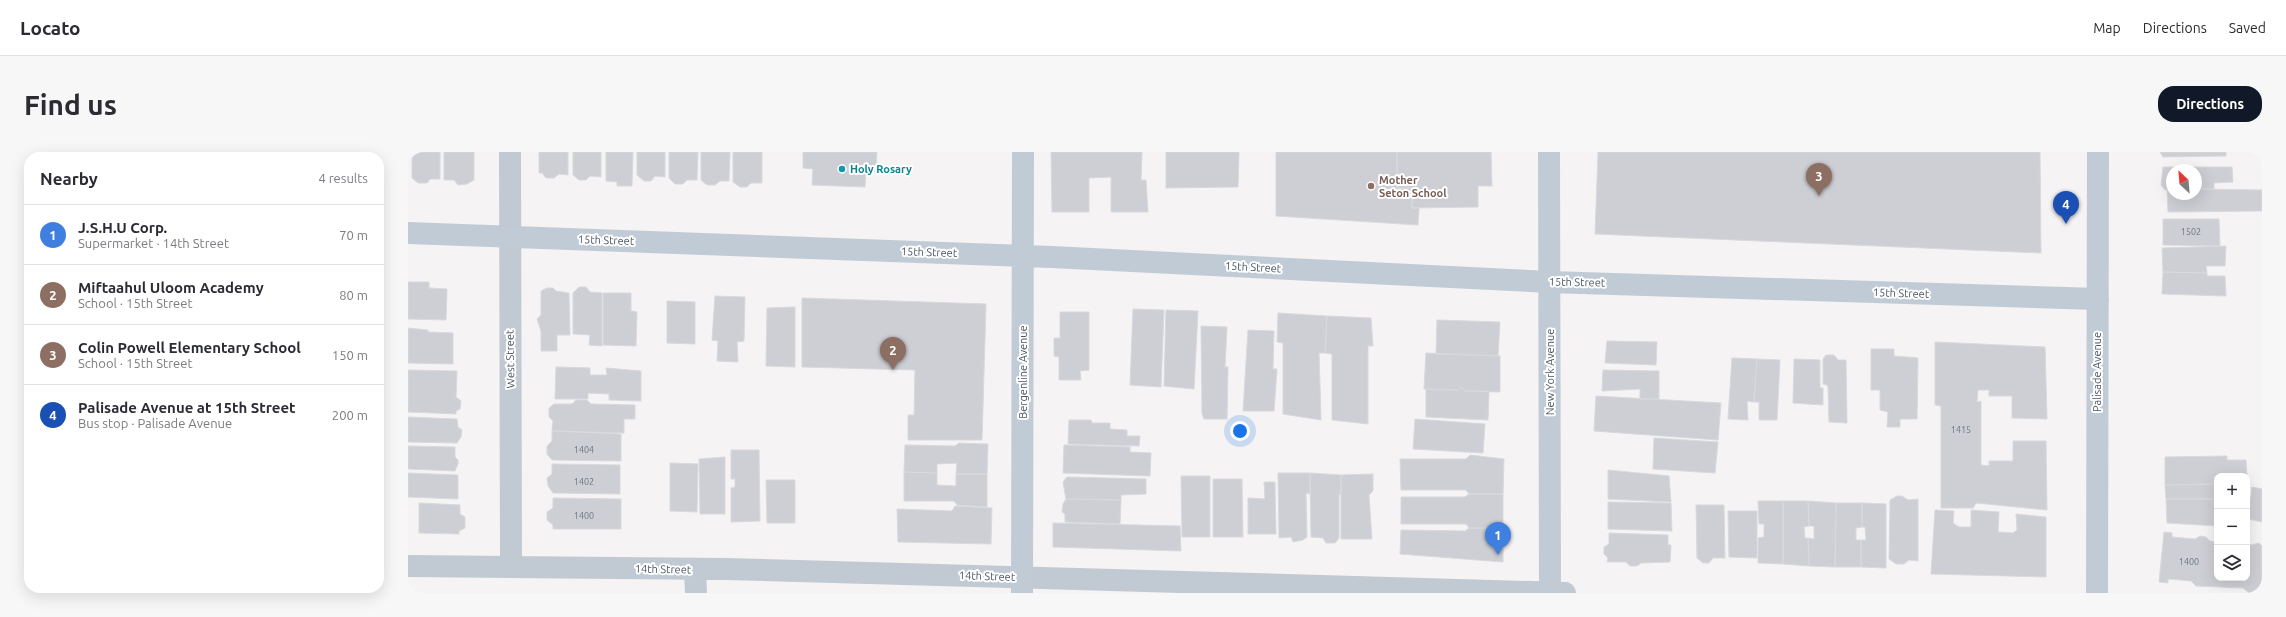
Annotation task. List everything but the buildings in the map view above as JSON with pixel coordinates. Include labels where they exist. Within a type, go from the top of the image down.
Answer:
[{"type":"street","name":"West Street","points":[[510,152],[511,567]]},
{"type":"street","name":"Bergenline Avenue","points":[[1022,585],[1023,152]]},
{"type":"street","name":"New York Avenue","points":[[1549,152],[1550,593]]},
{"type":"street","name":"Palisade Avenue","points":[[2097,593],[2098,152]]},
{"type":"street","name":"15th Street","points":[[408,233],[1023,256],[1550,282],[2098,299]]},
{"type":"street","name":"14th Street","points":[[408,566],[695,569],[1022,585],[1565,593]]},
{"type":"street","points":[[695,569],[696,593]]},
{"type":"place","name":"Holy Rosary","points":[[842,169]]},
{"type":"place","name":"Mother Seton School","points":[[1371,186]]},
{"type":"place","name":"Colin Powell Elementary School","points":[[1819,196]]},
{"type":"place","name":"Palisade Avenue at 15th Street","points":[[2066,224]]},
{"type":"place","name":"Miftaahul Uloom Academy","points":[[893,370]]},
{"type":"place","name":"J.S.H.U Corp.","points":[[1498,555]]}]
